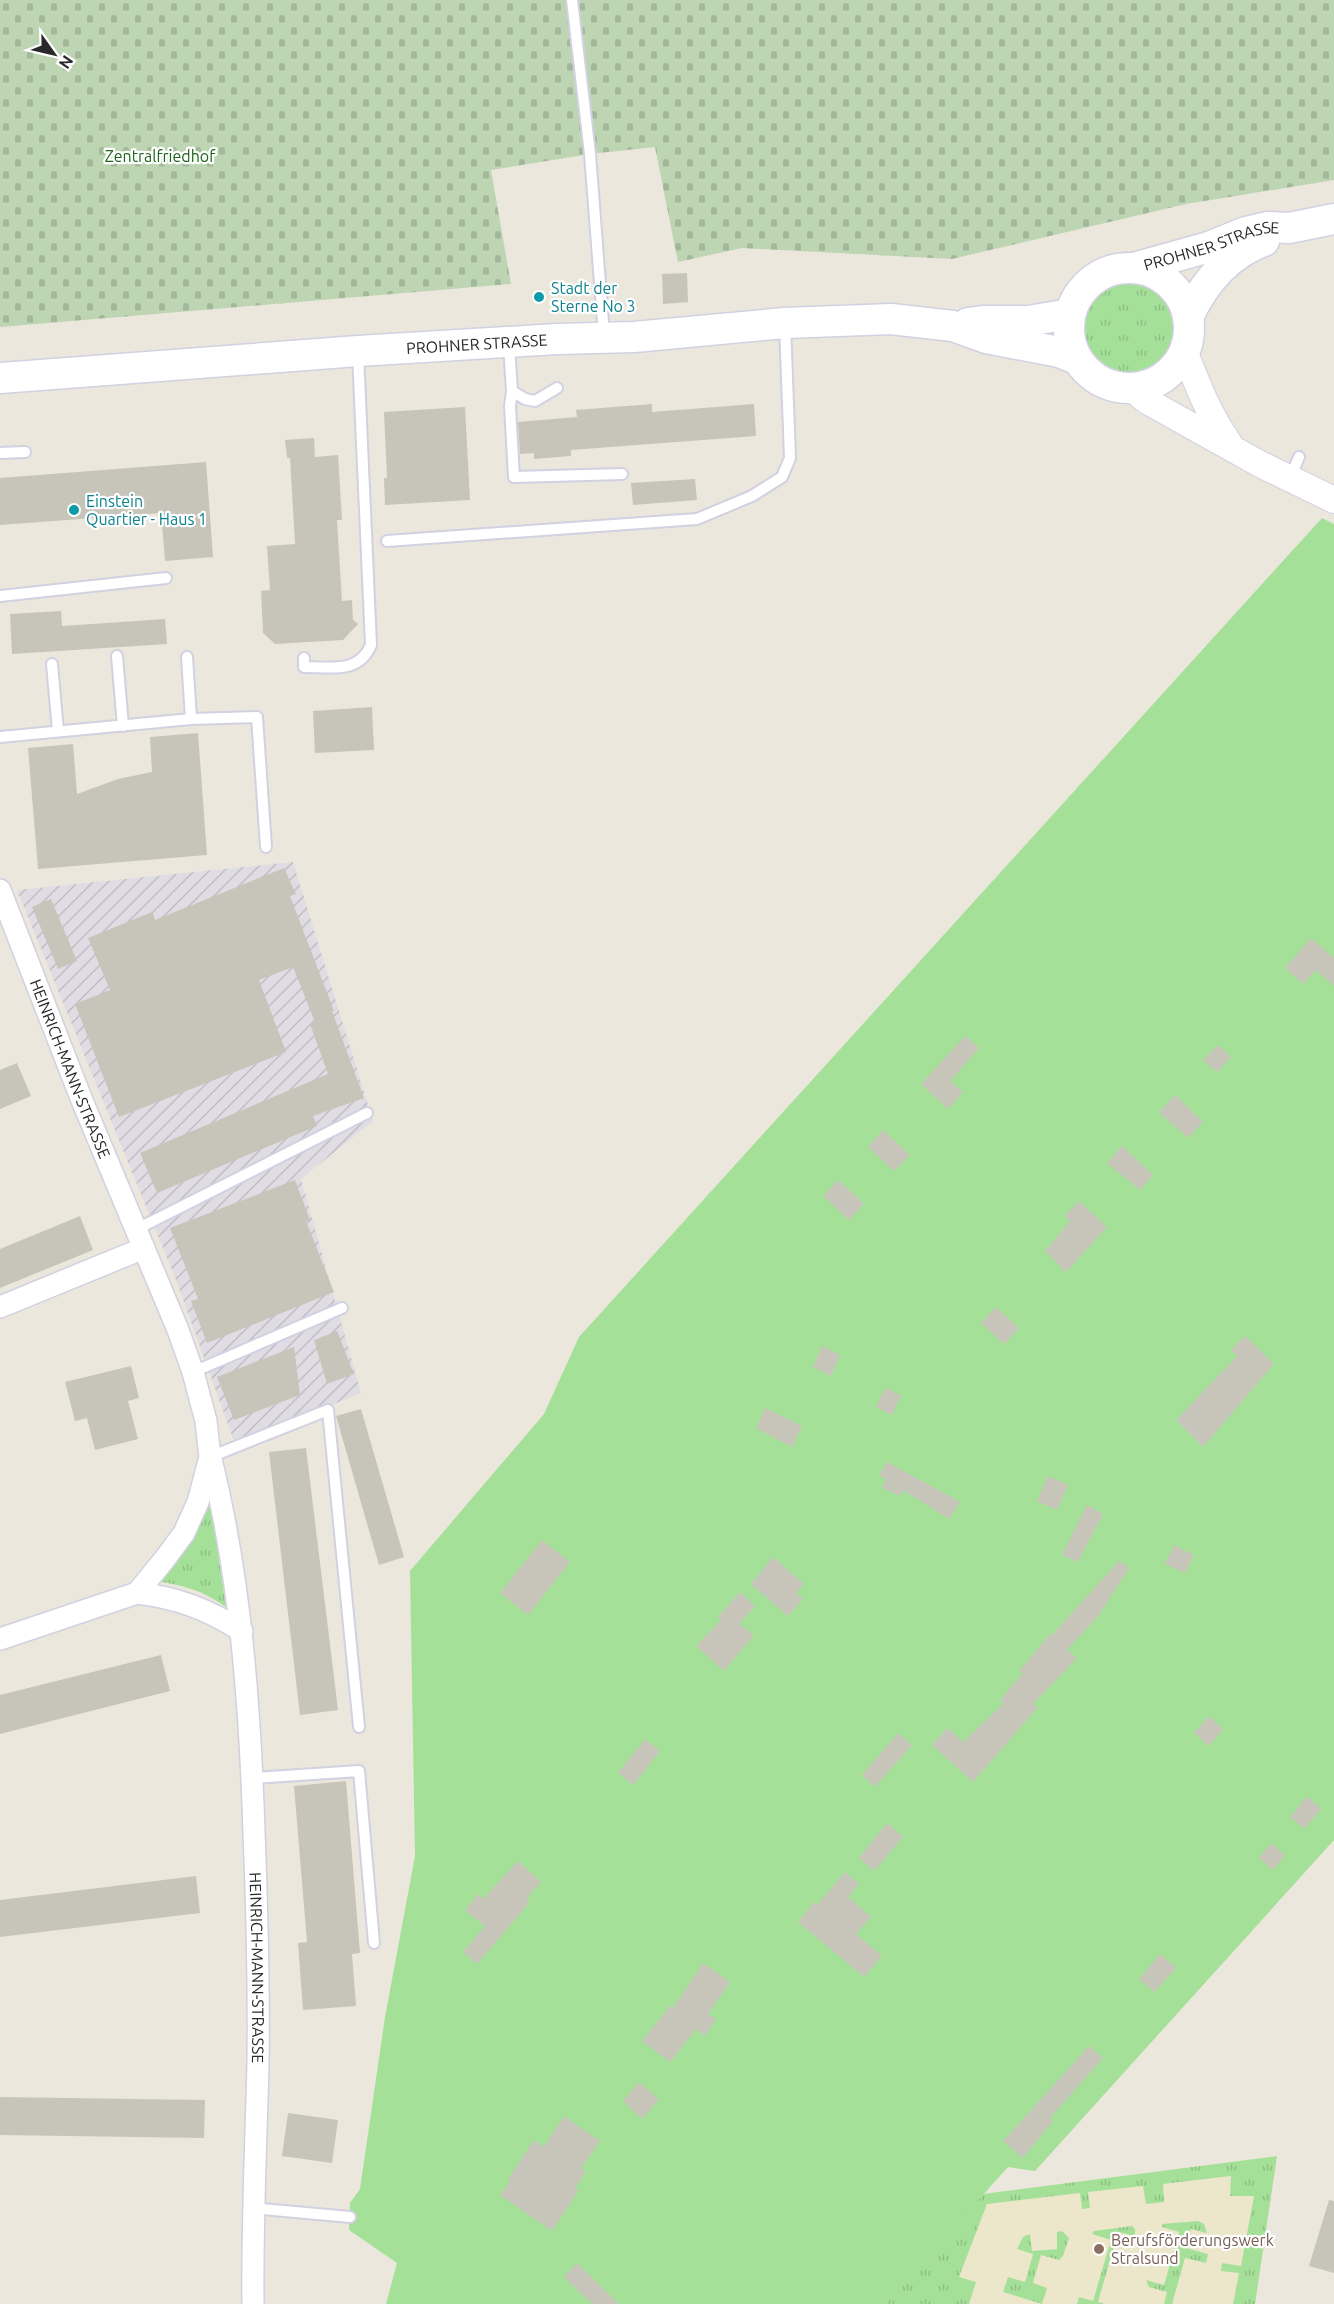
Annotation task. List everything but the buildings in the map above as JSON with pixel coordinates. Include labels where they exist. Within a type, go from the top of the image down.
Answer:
[{"type":"main road","name":"PROHNER STRASSE","points":[[1134,268],[1209,247],[1246,232],[1267,227],[1289,228],[1334,219]]},
{"type":"main road","name":"PROHNER STRASSE","points":[[1188,317],[1204,289],[1238,253],[1289,228]]},
{"type":"main road","points":[[1134,268],[1149,271],[1175,289],[1188,317],[1189,334],[1178,363],[1157,381],[1131,388],[1115,387],[1100,381],[1087,371],[1077,358],[1071,344],[1070,314],[1083,289],[1094,280],[1119,269],[1134,268]]},
{"type":"main road","name":"PROHNER STRASSE","points":[[953,326],[983,321],[1028,321],[1070,314]]},
{"type":"main road","name":"PROHNER STRASSE","points":[[0,378],[358,351],[604,338],[785,323],[891,319],[953,326],[986,338],[1059,352],[1077,358]]},
{"type":"street","points":[[1184,351],[1212,419],[1232,447]]},
{"type":"street","points":[[1131,388],[1147,401],[1232,447],[1294,468],[1334,500]]},
{"type":"street","name":"HEINRICH-MANN-STRASSE","points":[[0,890],[81,1098],[178,1330],[193,1372],[206,1421],[210,1457],[242,1631],[253,1778],[258,1934],[258,2028],[252,2208],[252,2304]]},
{"type":"street","points":[[0,1307],[140,1238]]},
{"type":"street","name":"HEINRICH-MANN-STRASSE","points":[[137,1593],[184,1533],[198,1502],[210,1457]]},
{"type":"street","points":[[0,1639],[137,1593],[168,1597],[208,1611],[242,1631]]},
{"type":"lane","points":[[572,0],[590,154],[604,338]]},
{"type":"lane","points":[[387,541],[697,519],[752,496],[782,477],[790,458],[785,323]]},
{"type":"lane","points":[[509,342],[514,477],[622,474]]},
{"type":"lane","points":[[304,658],[304,667],[346,667],[361,662],[367,657],[371,645],[358,351]]},
{"type":"lane","points":[[512,391],[525,399],[536,401],[557,388]]},
{"type":"lane","points":[[0,453],[25,453]]},
{"type":"lane","points":[[0,596],[166,578]]},
{"type":"lane","points":[[117,656],[123,726]]},
{"type":"lane","points":[[187,657],[191,719]]},
{"type":"lane","points":[[52,664],[58,731]]},
{"type":"lane","points":[[0,737],[191,719],[257,717],[266,847]]},
{"type":"lane","points":[[140,1238],[367,1113]]},
{"type":"lane","points":[[193,1372],[342,1308]]},
{"type":"lane","points":[[210,1457],[328,1410],[359,1727]]},
{"type":"lane","points":[[253,1778],[359,1771],[374,1943]]},
{"type":"lane","points":[[252,2208],[350,2217]]},
{"type":"shaded area","points":[[293,862],[373,1121],[301,1179],[361,1393],[235,1444],[176,1280],[17,890]]},
{"type":"shaded area","name":"Berufsförderungswerk Stralsund","points":[[1277,2156],[1255,2304],[885,2304],[983,2194]]},
{"type":"green space","name":"Zentralfriedhof","points":[[0,0],[1334,0],[1334,180],[1186,204],[952,259],[742,248],[678,262],[655,147],[590,154],[491,170],[511,284],[0,327]]},
{"type":"green space","points":[[1127,281],[1145,285],[1160,295],[1170,310],[1174,328],[1170,346],[1160,361],[1145,371],[1127,375],[1109,371],[1094,361],[1084,346],[1080,328],[1084,310],[1094,295],[1109,285]]},
{"type":"green space","points":[[1322,518],[1334,524],[1334,1840],[1035,2171],[1008,2167],[885,2304],[386,2304],[397,2263],[349,2230],[350,2203],[360,2189],[385,2017],[415,1856],[410,1571],[544,1414],[579,1337]]},
{"type":"green space","points":[[209,1491],[226,1607],[193,1589],[156,1581]]},
{"type":"green space","points":[[1277,2156],[1255,2304],[1233,2304],[1239,2273],[1221,2271],[1222,2263],[1241,2266],[1254,2196],[1230,2196],[1231,2176],[1163,2184],[1164,2202],[1146,2204],[1143,2186],[1088,2192],[1090,2208],[1082,2209],[1080,2193],[987,2204],[959,2277],[976,2282],[969,2304],[885,2304],[983,2194]]},
{"type":"green space","points":[[1198,2221],[1204,2224],[1207,2233],[1191,2229],[1186,2248],[1208,2254],[1206,2263],[1185,2258],[1172,2304],[1164,2304],[1167,2292],[1149,2287],[1146,2280],[1164,2285],[1179,2232],[1162,2227],[1162,2224]]},
{"type":"green space","points":[[1132,2226],[1135,2229],[1135,2236],[1118,2232],[1098,2302],[1104,2304],[1077,2304],[1079,2297],[1093,2301],[1111,2240],[1092,2234],[1094,2231]]},
{"type":"green space","points":[[1062,2231],[1069,2238],[1063,2256],[1059,2260],[1041,2255],[1033,2283],[1047,2288],[1042,2304],[1003,2292],[1008,2277],[1025,2282],[1033,2254],[1017,2249],[1023,2237],[1030,2234],[1032,2251],[1057,2249],[1057,2232]]},
{"type":"place","name":"Stadt der Sterne No 3","points":[[539,297]]},
{"type":"place","name":"Einstein Quartier - Haus 1","points":[[74,510]]},
{"type":"place","name":"Berufsförderungswerk Stralsund","points":[[1099,2249]]}]
